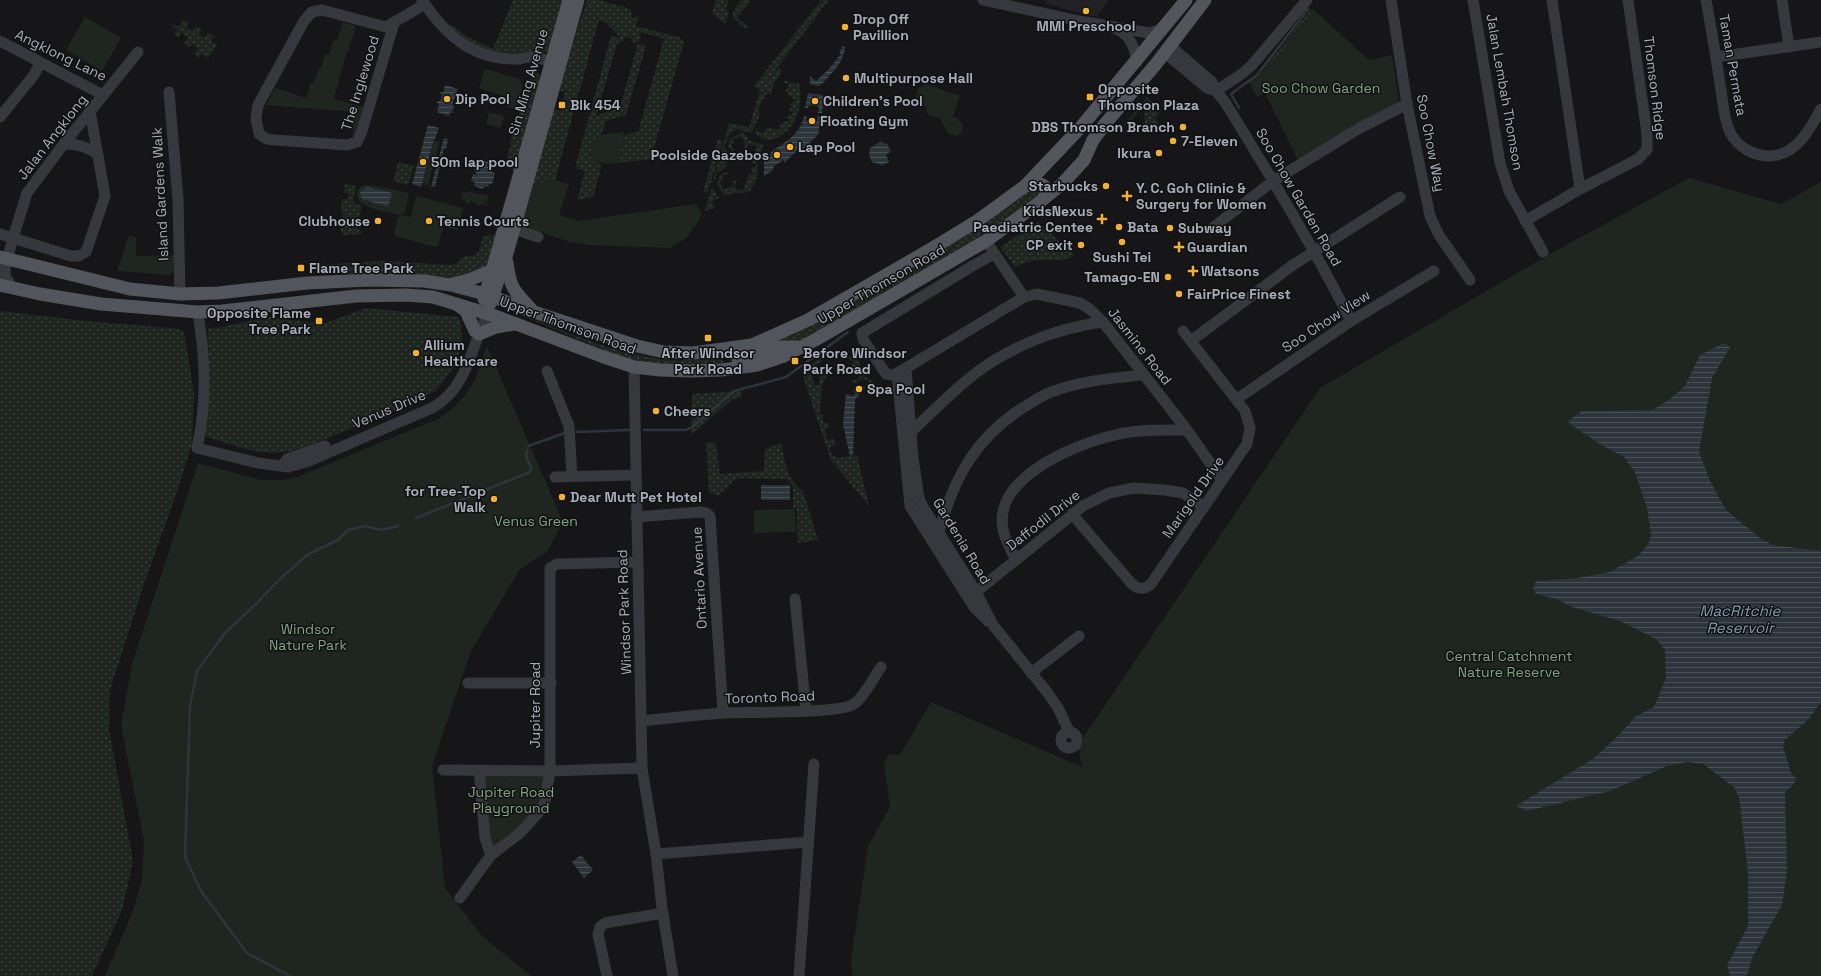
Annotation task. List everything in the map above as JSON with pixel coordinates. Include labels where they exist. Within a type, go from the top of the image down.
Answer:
[{"type":"main road","name":"Sin Ming Avenue","points":[[555,66],[569,0]]},
{"type":"main road","name":"Sin Ming Avenue","points":[[489,295],[493,270],[509,227],[555,66],[578,0]]},
{"type":"main road","name":"Upper Thomson Road","points":[[4,258],[112,285],[148,292],[180,294],[218,293],[307,283],[369,280],[424,281],[451,285],[489,295],[638,346],[664,352],[693,353],[752,345],[808,320],[977,221],[1025,186],[1081,127],[1137,62],[1161,29],[1186,0]]},
{"type":"main road","name":"Upper Thomson Road","points":[[0,285],[101,304],[198,312],[222,311],[356,296],[406,294],[433,297],[453,302],[516,323],[601,356],[634,367],[660,370],[722,370],[757,365],[784,356],[815,340],[986,241],[1044,198],[1067,178],[1084,160],[1093,140],[1105,124],[1205,0]]},
{"type":"main road","points":[[1025,186],[1033,183],[1042,184],[1047,192],[1044,198]]},
{"type":"main road","name":"Sin Ming Avenue","points":[[489,295],[506,257],[509,227]]},
{"type":"main road","points":[[506,257],[510,282],[515,291],[533,311]]},
{"type":"main road","points":[[451,285],[469,280],[493,270]]},
{"type":"main road","name":"Venus Drive","points":[[484,312],[489,295]]},
{"type":"main road","points":[[453,302],[466,311],[477,332],[496,326],[516,323]]},
{"type":"main road","points":[[727,349],[736,356],[740,356],[778,347],[799,348]]},
{"type":"main road","points":[[722,370],[727,360],[727,349]]},
{"type":"street","points":[[987,0],[1112,27],[1149,33],[1161,29]]},
{"type":"street","points":[[1216,91],[1244,73],[1307,0]]},
{"type":"street","name":"Soo Chow Way","points":[[1391,0],[1407,104],[1430,216],[1443,240],[1470,280]]},
{"type":"street","name":"Jalan Lembah Thomson","points":[[1473,0],[1500,163],[1509,191],[1543,252]]},
{"type":"street","points":[[1552,0],[1580,189]]},
{"type":"street","name":"Thomson Ridge","points":[[1525,221],[1580,189],[1638,159],[1647,150],[1647,134],[1628,0]]},
{"type":"street","name":"Taman Permata","points":[[1706,0],[1723,110],[1730,132],[1739,143],[1758,155],[1773,156],[1792,148],[1807,135],[1821,109]]},
{"type":"street","points":[[1782,0],[1789,47]]},
{"type":"street","points":[[423,2],[442,28],[470,49],[483,55],[519,59],[528,57],[555,66]]},
{"type":"street","name":"The Inglewood","points":[[394,23],[362,131],[357,142],[347,145],[275,140],[267,139],[260,134],[256,118],[258,105],[300,28],[312,12],[322,10],[383,27],[394,23],[423,2]]},
{"type":"street","points":[[1112,27],[1122,31],[1133,44],[1137,62]]},
{"type":"street","name":"Angklong Lane","points":[[0,41],[103,95],[138,52]]},
{"type":"street","points":[[1716,57],[1821,42]]},
{"type":"street","name":"Soo Chow Garden Road","points":[[1167,49],[1177,52],[1212,82],[1216,91],[1225,102],[1315,250],[1351,321]]},
{"type":"street","points":[[0,117],[34,75],[40,63]]},
{"type":"street","name":"Island Gardens Walk","points":[[169,92],[178,199],[180,294]]},
{"type":"street","name":"Jalan Angklong","points":[[13,288],[6,276],[4,258],[13,238],[27,193],[103,95]]},
{"type":"street","points":[[1211,229],[1273,181],[1358,130],[1407,104]]},
{"type":"street","points":[[0,234],[71,256],[79,256],[86,252],[105,196],[90,111]]},
{"type":"street","points":[[63,145],[72,144],[81,146],[98,155]]},
{"type":"street","points":[[1192,340],[1315,250],[1400,198]]},
{"type":"street","points":[[509,227],[538,237]]},
{"type":"street","points":[[986,241],[1024,297],[902,370],[889,376],[886,374],[863,339],[862,333],[994,254]]},
{"type":"street","name":"Soo Chow View","points":[[1237,399],[1351,321],[1434,271]]},
{"type":"street","name":"Jasmine Road","points":[[1024,297],[1037,294],[1080,303],[1091,310],[1103,322],[1187,430],[1222,480]]},
{"type":"street","name":"Venus Drive","points":[[198,312],[205,392],[197,448],[258,463],[283,465],[288,467],[309,461],[432,408],[450,395],[459,379],[484,312]]},
{"type":"street","points":[[911,432],[969,378],[1011,351],[1064,329],[1103,322]]},
{"type":"street","name":"Marigold Drive","points":[[1072,514],[1132,584],[1140,589],[1146,589],[1151,584],[1247,444],[1249,436],[1248,419],[1245,411],[1192,340],[1183,331]]},
{"type":"street","name":"Windsor Park Road","points":[[634,367],[642,768],[673,976]]},
{"type":"street","name":"Gardenia Road","points":[[902,370],[919,498],[923,507],[976,592],[993,625]]},
{"type":"street","name":"Gardenia Road","points":[[902,370],[910,506],[974,608],[993,625],[1051,698],[1070,733]]},
{"type":"street","points":[[547,371],[569,426],[572,476]]},
{"type":"street","points":[[939,532],[946,508],[955,486],[974,451],[1010,416],[1049,393],[1070,386],[1108,379],[1143,375]]},
{"type":"street","points":[[1016,559],[1007,544],[1002,528],[1004,507],[1010,494],[1041,465],[1064,452],[1116,434],[1154,429],[1187,430]]},
{"type":"street","points":[[555,477],[636,475]]},
{"type":"street","name":"Daffodil Drive","points":[[976,592],[1072,514],[1096,498],[1108,493],[1134,488],[1150,488],[1177,492],[1189,496],[1204,507]]},
{"type":"street","name":"Ontario Avenue","points":[[636,517],[700,512],[706,513],[710,516],[723,713]]},
{"type":"street","name":"Jupiter Road","points":[[460,898],[492,855],[520,833],[540,811],[545,802],[549,787],[550,771],[550,568],[557,564],[637,562]]},
{"type":"street","points":[[795,599],[806,711]]},
{"type":"street","points":[[1031,673],[1079,636]]},
{"type":"street","name":"Toronto Road","points":[[642,721],[723,713],[806,711],[846,707],[854,704],[881,667]]},
{"type":"street","points":[[468,683],[551,683]]},
{"type":"street","points":[[799,976],[814,764]]},
{"type":"street","points":[[443,770],[550,771],[642,768]]},
{"type":"street","points":[[479,770],[485,838],[492,855]]},
{"type":"street","points":[[656,854],[808,842]]},
{"type":"street","points":[[607,976],[598,934],[600,927],[605,923],[663,913]]},
{"type":"shaded area","name":"MMI Preschool","points":[[1047,0],[1109,0],[1096,17],[1046,4]]},
{"type":"green space","points":[[513,0],[564,0],[548,49],[541,55],[484,51],[449,30],[451,24],[468,37],[493,49]]},
{"type":"green space","points":[[587,0],[599,0],[631,9],[632,19],[639,15],[636,26],[679,37],[684,42],[651,159],[618,163],[624,136],[640,130],[639,128],[664,39],[641,32],[638,43],[646,46],[626,115],[606,121],[601,136],[597,135],[590,160],[602,164],[593,197],[577,200],[585,171],[575,168],[611,36],[621,38],[606,22],[599,20],[555,180],[531,185],[554,109],[560,111],[565,92],[558,90]],"holes":[[[627,37],[632,38],[631,42],[638,43],[620,107],[596,116],[617,44]]]},
{"type":"green space","points":[[716,0],[729,0],[726,8],[729,13],[725,24],[712,13]]},
{"type":"green space","points":[[741,0],[751,0],[737,18],[748,27],[746,29],[733,18],[733,11]]},
{"type":"green space","points":[[821,0],[829,0],[760,90],[754,86]]},
{"type":"green space","points":[[1310,9],[1314,10],[1265,75],[1262,72]]},
{"type":"green space","name":"Soo Chow Garden","points":[[1314,10],[1369,60],[1392,55],[1399,102],[1299,162],[1265,93],[1257,97],[1249,82],[1262,72],[1265,74]]},
{"type":"green space","points":[[85,17],[121,38],[102,71],[66,50]]},
{"type":"green space","points":[[183,20],[189,22],[186,27],[192,31],[196,26],[202,29],[199,34],[204,38],[208,33],[214,36],[211,41],[217,45],[208,58],[202,54],[198,58],[194,53],[198,48],[192,44],[188,48],[184,43],[188,38],[182,33],[178,38],[174,33],[177,30],[172,25],[173,24],[179,27]]},
{"type":"green space","points":[[343,22],[356,26],[348,52],[347,51],[334,99],[364,107],[357,133],[353,139],[353,112],[266,105],[275,88],[306,98],[311,82],[314,83],[319,68],[321,68],[325,54],[329,55],[333,40],[337,41]]},
{"type":"green space","points":[[778,68],[782,71],[774,84],[771,94],[767,93],[758,109],[760,115],[753,130],[750,133],[737,129],[729,135],[724,147],[730,155],[725,168],[717,173],[712,187],[719,198],[712,201],[715,208],[705,211],[729,123],[749,127],[760,90]]},
{"type":"green space","points":[[485,69],[520,79],[523,85],[515,109],[506,106],[508,98],[479,88]]},
{"type":"green space","points":[[534,70],[539,75],[541,80],[516,171],[505,168],[512,135]]},
{"type":"green space","points":[[785,80],[791,83],[799,83],[799,111],[789,128],[777,138],[767,140],[755,133],[757,127],[757,130],[763,133],[767,127],[779,130],[779,127],[784,121],[787,122],[789,119],[786,118],[789,114],[791,115],[793,112],[789,110],[792,106],[790,105],[795,100],[785,92],[789,85],[783,82],[780,84]]},
{"type":"green space","points":[[926,84],[960,96],[953,116],[959,120],[963,126],[961,134],[956,136],[947,133],[941,119],[929,115],[926,111],[927,107],[914,102],[919,88]]},
{"type":"green space","points":[[1147,97],[1161,112],[1155,118],[1159,124],[1151,128],[1145,125],[1144,107],[1118,132]]},
{"type":"green space","points":[[489,112],[504,116],[501,128],[486,124]]},
{"type":"green space","points":[[625,132],[618,163],[607,164],[590,160],[597,135]]},
{"type":"green space","points":[[744,133],[750,141],[762,144],[763,147],[758,162],[757,178],[750,191],[727,195],[723,194],[717,184],[720,175],[727,172],[728,174],[722,176],[722,181],[719,182],[724,190],[734,185],[733,182],[736,180],[736,189],[743,191],[749,174],[752,175],[752,167],[755,167],[756,164],[752,163],[757,146],[750,144],[747,146],[746,151],[744,147],[746,146],[741,136],[732,140],[734,142],[731,146],[734,150],[732,151],[728,146],[730,139]]},
{"type":"green space","points":[[718,139],[723,141],[708,192],[703,192]]},
{"type":"green space","points":[[434,141],[440,142],[428,185],[422,184]]},
{"type":"green space","points":[[398,162],[414,166],[408,185],[393,181]]},
{"type":"green space","name":"Central Catchment Nature Reserve","points":[[1689,178],[1781,204],[1821,182],[1821,976],[852,976],[851,960],[868,846],[890,807],[884,763],[889,754],[900,755],[931,702],[1082,767],[1078,745],[1320,388],[1550,254]]},
{"type":"green space","points":[[555,180],[569,184],[559,215],[578,221],[696,204],[702,213],[696,225],[686,238],[670,248],[589,245],[570,242],[527,227],[518,212],[531,185]]},
{"type":"green space","points":[[345,184],[356,187],[353,202],[362,206],[357,229],[361,231],[362,234],[343,235],[340,229],[343,215],[341,210],[342,199],[348,199],[349,194],[344,192]]},
{"type":"green space","points":[[365,185],[408,193],[409,196],[405,212],[400,215],[374,209],[361,203],[358,199],[357,192],[362,186]]},
{"type":"green space","points":[[1028,187],[1038,190],[1041,196],[1036,205],[815,340],[752,345]]},
{"type":"green space","points":[[468,191],[488,196],[487,202],[480,200],[488,203],[487,206],[481,204],[480,206],[470,201],[469,204],[465,203],[466,200],[461,199],[463,192],[467,193]]},
{"type":"green space","name":"Tennis Courts","points":[[416,196],[463,208],[458,230],[441,226],[443,228],[438,246],[435,247],[396,236],[394,233],[398,217],[403,215],[411,217]]},
{"type":"green space","points":[[1038,222],[1075,255],[1062,260],[1031,261],[1015,267],[1000,247]]},
{"type":"green space","points":[[495,232],[497,233],[489,267],[458,277],[359,276],[311,265],[385,261],[451,265],[457,263],[462,257],[475,255],[479,250],[483,236],[487,237],[488,234],[493,236]]},
{"type":"green space","points":[[129,236],[136,237],[136,256],[174,255],[175,270],[169,275],[117,271]]},
{"type":"green space","points":[[499,306],[584,339],[627,353],[677,360],[690,360],[722,355],[724,357],[723,363],[706,366],[660,366],[621,357]]},
{"type":"green space","points":[[366,308],[458,317],[461,322],[462,340],[460,350],[454,367],[436,391],[416,401],[309,446],[288,452],[266,453],[240,447],[205,436],[210,390],[208,328],[222,327],[267,317],[317,323],[328,322]]},
{"type":"green space","points":[[0,311],[86,321],[173,328],[184,331],[194,393],[192,444],[176,495],[144,584],[110,690],[109,729],[133,861],[122,910],[92,976],[0,976]]},
{"type":"green space","name":"Windsor Nature Park","points":[[487,346],[563,522],[547,552],[520,569],[471,651],[432,766],[445,888],[482,936],[531,976],[105,976],[133,911],[142,880],[144,841],[121,726],[132,664],[198,463],[261,480],[285,480],[297,477],[438,419],[456,405],[467,393],[478,372]]},
{"type":"green space","points":[[851,355],[855,356],[864,371],[865,377],[875,382],[871,387],[873,383],[861,379],[856,384],[852,381],[854,379],[857,380],[862,373],[852,366],[849,369],[853,362],[847,357]]},
{"type":"green space","points":[[823,356],[825,359],[810,371],[815,386],[819,385],[820,375],[832,365],[833,367],[822,384],[820,414],[823,415],[823,423],[829,423],[829,426],[825,431],[827,440],[834,438],[835,445],[830,447],[832,456],[836,456],[837,458],[857,455],[869,506],[831,460],[804,380],[803,370]]},
{"type":"green space","points":[[741,391],[742,397],[733,399],[691,435],[692,394]]},
{"type":"green space","points":[[710,442],[716,444],[720,474],[764,471],[765,449],[781,443],[790,476],[793,482],[803,491],[818,540],[798,543],[797,508],[793,508],[793,487],[787,479],[737,478],[718,496],[709,492],[706,443]]},
{"type":"green space","points":[[795,509],[796,532],[754,533],[754,510]]},
{"type":"green space","name":"Jupiter Road Playground","points":[[479,770],[550,771],[545,802],[491,855]]},
{"type":"water","points":[[843,46],[845,48],[844,53],[833,72],[822,84],[818,86],[810,84],[810,76],[816,81],[829,69],[841,54],[839,52]]},
{"type":"water","name":"Dip Pool","points":[[445,85],[458,89],[452,105],[454,105],[452,113],[450,112],[449,116],[437,112],[439,104],[437,101],[440,101],[442,95],[440,92],[443,93]]},
{"type":"water","name":"Children's Pool","points":[[808,93],[822,95],[824,97],[822,113],[818,113],[819,107],[809,105],[808,108],[805,108]]},
{"type":"water","name":"Lap Pool","points":[[804,116],[807,116],[806,120],[817,121],[818,116],[821,116],[818,135],[802,150],[803,146],[784,163],[784,160],[774,166],[773,170],[764,176],[764,161],[770,156],[771,152],[796,133]]},
{"type":"water","name":"50m lap pool","points":[[428,125],[439,128],[434,139],[421,187],[412,184]]},
{"type":"water","points":[[444,138],[448,139],[446,149],[444,148],[435,187],[431,187]]},
{"type":"water","points":[[880,142],[887,144],[891,151],[886,155],[889,162],[882,165],[872,162],[869,155],[870,148]]},
{"type":"water","points":[[481,160],[490,162],[491,160],[495,161],[492,172],[495,173],[492,184],[489,184],[488,187],[484,186],[483,189],[474,186],[475,182],[471,181],[473,174],[476,175],[476,172],[474,171],[476,164],[480,165]]},
{"type":"water","points":[[367,187],[392,193],[388,207],[362,199],[360,192]]},
{"type":"water","name":"MacRitchie Reservoir","points":[[1724,343],[1730,347],[1712,378],[1699,452],[1711,483],[1726,510],[1760,538],[1773,545],[1821,551],[1821,702],[1808,720],[1785,740],[1783,746],[1791,773],[1797,779],[1785,792],[1787,871],[1782,905],[1752,958],[1747,976],[1730,976],[1727,965],[1748,926],[1748,872],[1739,797],[1734,787],[1703,764],[1687,762],[1667,766],[1610,791],[1527,811],[1516,806],[1593,759],[1618,736],[1636,716],[1654,707],[1666,678],[1665,650],[1656,639],[1620,621],[1572,607],[1556,599],[1536,594],[1533,588],[1536,581],[1578,578],[1610,572],[1639,555],[1649,543],[1651,535],[1647,508],[1635,472],[1624,457],[1603,446],[1570,424],[1568,421],[1582,411],[1653,410],[1670,399],[1685,386],[1700,355]]},
{"type":"water","points":[[857,385],[865,387],[855,400],[853,455],[850,456],[843,424],[846,394],[853,396],[856,392],[853,391]]},
{"type":"water","points":[[761,485],[790,485],[790,500],[761,500]]},
{"type":"water","points":[[581,855],[593,870],[584,878],[572,862]]},
{"type":"waterway","points":[[1239,108],[1231,94],[1257,75],[1308,9]]},
{"type":"waterway","points":[[644,430],[686,430],[692,427],[734,391],[786,377],[848,332]]},
{"type":"waterway","points":[[577,432],[629,430]]},
{"type":"waterway","points":[[528,446],[565,433]]},
{"type":"waterway","points":[[416,518],[530,472],[531,468],[526,455],[527,450]]},
{"type":"waterway","points":[[290,976],[247,953],[201,891],[185,857],[190,706],[197,671],[225,633],[307,555],[338,540],[348,530],[365,526],[381,530],[398,526]]},
{"type":"place","name":"MMI Preschool","points":[[1086,11]]},
{"type":"place","name":"Drop Off Pavillion","points":[[845,27]]},
{"type":"place","name":"Multipurpose Hall","points":[[846,78]]},
{"type":"place","name":"Opposite Thomson Plaza","points":[[1090,97]]},
{"type":"place","name":"Dip Pool","points":[[447,99]]},
{"type":"place","name":"Children's Pool","points":[[815,101]]},
{"type":"place","name":"Blk 454","points":[[562,105]]},
{"type":"place","name":"Floating Gym","points":[[812,121]]},
{"type":"place","name":"DBS Thomson Branch","points":[[1183,127]]},
{"type":"place","name":"7-Eleven","points":[[1173,141]]},
{"type":"place","name":"Lap Pool","points":[[790,147]]},
{"type":"place","name":"Ikura","points":[[1159,153]]},
{"type":"place","name":"Poolside Gazebos","points":[[777,155]]},
{"type":"place","name":"50m lap pool","points":[[423,162]]},
{"type":"place","name":"Starbucks","points":[[1106,186]]},
{"type":"place","name":"Y. C. Goh Clinic & Surgery for Women","points":[[1127,196]]},
{"type":"place","name":"KidsNexus Paediatric Centee","points":[[1102,219]]},
{"type":"place","name":"Clubhouse","points":[[378,221]]},
{"type":"place","name":"Tennis Courts","points":[[429,221]]},
{"type":"place","name":"Bata","points":[[1119,227]]},
{"type":"place","name":"Subway","points":[[1170,228]]},
{"type":"place","name":"Sushi Tei","points":[[1122,242]]},
{"type":"place","name":"CP exit","points":[[1081,245]]},
{"type":"place","name":"Guardian","points":[[1179,247]]},
{"type":"place","name":"Flame Tree Park","points":[[301,268]]},
{"type":"place","name":"Watsons","points":[[1193,271]]},
{"type":"place","name":"Tamago-EN","points":[[1168,277]]},
{"type":"place","name":"FairPrice Finest","points":[[1179,294]]},
{"type":"place","name":"Opposite Flame Tree Park","points":[[319,321]]},
{"type":"place","name":"After Windsor Park Road","points":[[708,338]]},
{"type":"place","name":"Allium Healthcare","points":[[416,353]]},
{"type":"place","name":"Before Windsor Park Road","points":[[795,361]]},
{"type":"place","name":"Spa Pool","points":[[859,389]]},
{"type":"place","name":"Cheers","points":[[656,411]]},
{"type":"place","name":"Dear Mutt Pet Hotel","points":[[562,497]]},
{"type":"place","name":"for Tree-Top Walk","points":[[494,499]]},
{"type":"park label","name":"Venus Green","points":[[536,521]]}]
